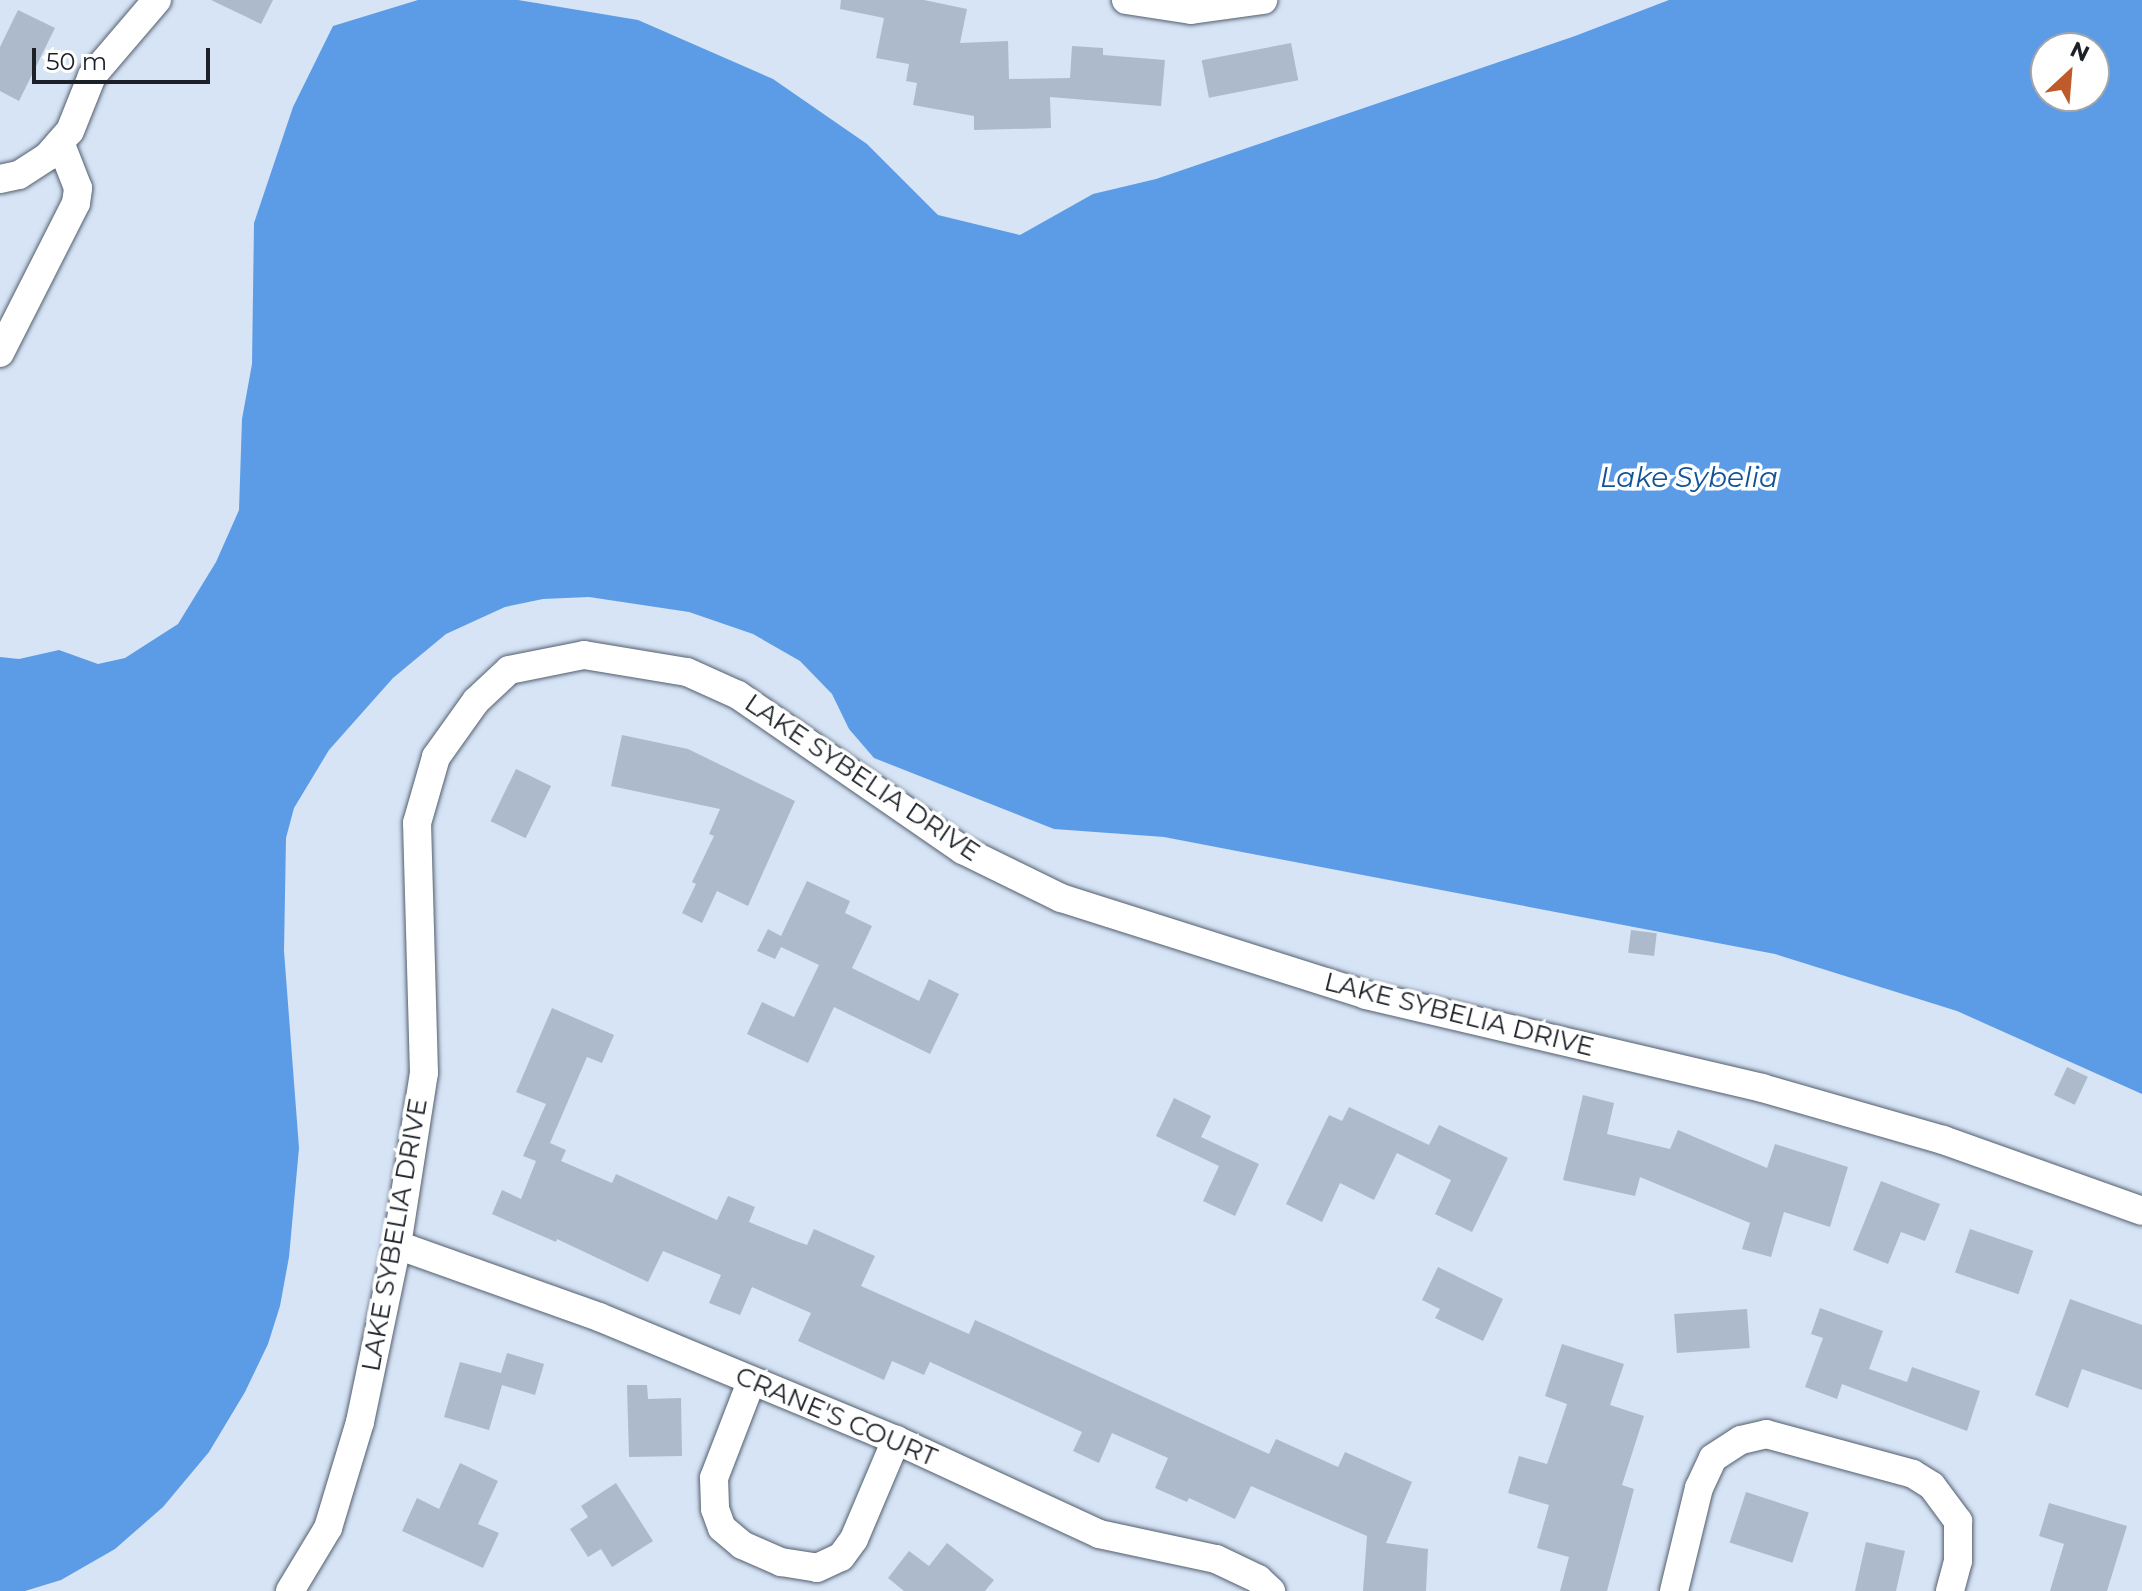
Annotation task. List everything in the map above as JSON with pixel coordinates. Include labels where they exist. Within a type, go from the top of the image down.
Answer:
[{"type":"street","points":[[0,179],[19,175],[48,156],[70,131],[92,76],[157,0]]},
{"type":"street","points":[[1126,0],[1191,10],[1263,0]]},
{"type":"street","points":[[0,353],[76,203],[78,188],[60,142]]},
{"type":"street","name":"LAKE SYBELIA DRIVE","points":[[290,1591],[328,1528],[360,1422],[397,1245],[424,1073],[417,823],[436,757],[476,701],[509,670],[584,655],[687,672],[738,695],[963,850],[1061,898],[1366,995],[1762,1088],[1837,1109],[1943,1140],[2142,1211]]},
{"type":"street","name":"CRANE'S COURT","points":[[397,1245],[599,1317],[896,1440],[1099,1534],[1216,1559],[1258,1579],[1271,1591]]},
{"type":"street","points":[[751,1382],[714,1478],[715,1509],[722,1528],[742,1545],[781,1562],[817,1568],[841,1557],[854,1539],[896,1440]]},
{"type":"street","points":[[1674,1591],[1699,1488],[1713,1458],[1741,1440],[1766,1434],[1913,1474],[1932,1486],[1958,1521],[1958,1561],[1950,1591]]},
{"type":"water","name":"Lake Sybelia","points":[[418,0],[518,0],[638,20],[773,79],[867,144],[938,215],[1020,235],[1093,194],[1156,179],[1575,36],[1669,0],[2142,0],[2142,1094],[1957,1011],[1775,954],[1164,837],[1054,829],[874,758],[849,729],[832,694],[800,661],[753,634],[689,612],[589,597],[543,599],[505,607],[446,634],[393,678],[329,750],[294,808],[286,838],[284,951],[299,1148],[289,1257],[280,1306],[268,1344],[245,1392],[209,1452],[163,1507],[115,1549],[61,1580],[25,1591],[0,1591],[0,657],[19,659],[59,650],[98,664],[125,658],[178,624],[216,562],[239,510],[242,419],[252,364],[254,223],[293,107],[333,26]]},
{"type":"building","points":[[211,0],[273,0],[261,24]]},
{"type":"building","points":[[841,0],[924,0],[967,9],[960,43],[1008,41],[1009,79],[1070,78],[1072,46],[1103,48],[1103,55],[1165,60],[1161,106],[1050,97],[1051,128],[974,130],[974,116],[913,105],[917,83],[906,81],[909,64],[876,58],[884,18],[840,9]]},
{"type":"building","points":[[18,10],[55,28],[19,101],[0,91],[0,47]]},
{"type":"building","points":[[1291,43],[1298,80],[1209,98],[1202,60]]},
{"type":"building","points":[[622,735],[688,749],[795,801],[748,906],[717,891],[702,923],[682,913],[696,884],[692,882],[714,836],[709,834],[720,809],[611,786]]},
{"type":"building","points":[[516,769],[551,786],[526,838],[491,821]]},
{"type":"building","points":[[807,881],[850,901],[845,913],[872,926],[852,968],[919,1001],[929,979],[959,994],[930,1054],[834,1007],[808,1063],[747,1034],[762,1002],[794,1017],[819,965],[781,947],[775,959],[757,951],[768,929],[781,936]]},
{"type":"building","points":[[1631,930],[1657,933],[1654,956],[1628,953]]},
{"type":"building","points":[[552,1008],[614,1035],[602,1063],[587,1057],[550,1143],[566,1150],[561,1161],[612,1183],[616,1174],[717,1220],[728,1196],[755,1207],[749,1222],[793,1240],[807,1245],[814,1229],[875,1256],[861,1286],[969,1334],[975,1320],[1269,1454],[1276,1439],[1338,1467],[1345,1452],[1412,1482],[1386,1543],[1428,1549],[1426,1591],[1363,1591],[1367,1536],[1251,1486],[1235,1519],[1189,1498],[1187,1502],[1155,1488],[1168,1458],[1112,1433],[1099,1463],[1073,1451],[1082,1432],[930,1362],[924,1375],[892,1361],[884,1380],[798,1341],[811,1313],[752,1287],[740,1315],[709,1303],[721,1275],[663,1251],[648,1282],[557,1239],[556,1242],[492,1214],[502,1190],[521,1199],[536,1161],[523,1156],[546,1104],[516,1092]]},
{"type":"building","points":[[2067,1067],[2088,1077],[2075,1105],[2054,1095]]},
{"type":"building","points":[[1583,1095],[1614,1103],[1607,1134],[1670,1149],[1678,1130],[1767,1168],[1775,1144],[1848,1167],[1830,1227],[1784,1212],[1771,1257],[1742,1249],[1750,1223],[1640,1177],[1635,1196],[1563,1180]]},
{"type":"building","points":[[1174,1098],[1211,1116],[1201,1137],[1259,1164],[1235,1216],[1203,1201],[1219,1166],[1156,1136]]},
{"type":"building","points":[[1349,1107],[1429,1145],[1439,1125],[1508,1158],[1472,1232],[1435,1214],[1451,1180],[1397,1153],[1374,1200],[1340,1183],[1322,1222],[1286,1204],[1329,1115],[1342,1121]]},
{"type":"building","points":[[1881,1181],[1940,1204],[1925,1241],[1901,1232],[1888,1264],[1853,1250]]},
{"type":"building","points":[[1970,1229],[2033,1251],[2018,1294],[1955,1272]]},
{"type":"building","points":[[1438,1267],[1503,1299],[1483,1341],[1435,1318],[1440,1309],[1422,1300]]},
{"type":"building","points":[[2070,1299],[2142,1325],[2142,1390],[2082,1369],[2068,1408],[2035,1395]]},
{"type":"building","points":[[1820,1308],[1883,1331],[1869,1369],[1907,1382],[1912,1367],[1980,1391],[1967,1431],[1842,1384],[1837,1399],[1805,1387],[1823,1338],[1811,1334]]},
{"type":"building","points":[[1747,1309],[1750,1348],[1677,1353],[1674,1314]]},
{"type":"building","points":[[1562,1344],[1624,1364],[1610,1405],[1644,1416],[1622,1485],[1634,1489],[1607,1591],[1560,1591],[1569,1557],[1537,1548],[1549,1505],[1508,1493],[1519,1456],[1547,1464],[1567,1404],[1545,1396]]},
{"type":"building","points":[[507,1353],[544,1364],[535,1395],[502,1385],[489,1430],[444,1417],[460,1362],[501,1373]]},
{"type":"building","points":[[627,1385],[647,1385],[648,1399],[681,1398],[682,1456],[629,1457]]},
{"type":"building","points":[[460,1463],[498,1481],[478,1524],[499,1533],[483,1568],[402,1531],[417,1498],[439,1509]]},
{"type":"building","points":[[616,1483],[653,1541],[612,1567],[601,1549],[588,1557],[570,1529],[588,1517],[581,1506]]},
{"type":"building","points":[[1746,1492],[1809,1512],[1792,1563],[1730,1542]]},
{"type":"building","points":[[2049,1503],[2127,1526],[2107,1591],[2050,1591],[2064,1544],[2039,1536]]},
{"type":"building","points":[[1866,1542],[1905,1551],[1896,1591],[1855,1591]]},
{"type":"building","points":[[947,1543],[994,1580],[985,1591],[904,1591],[888,1578],[909,1551],[929,1566]]}]
